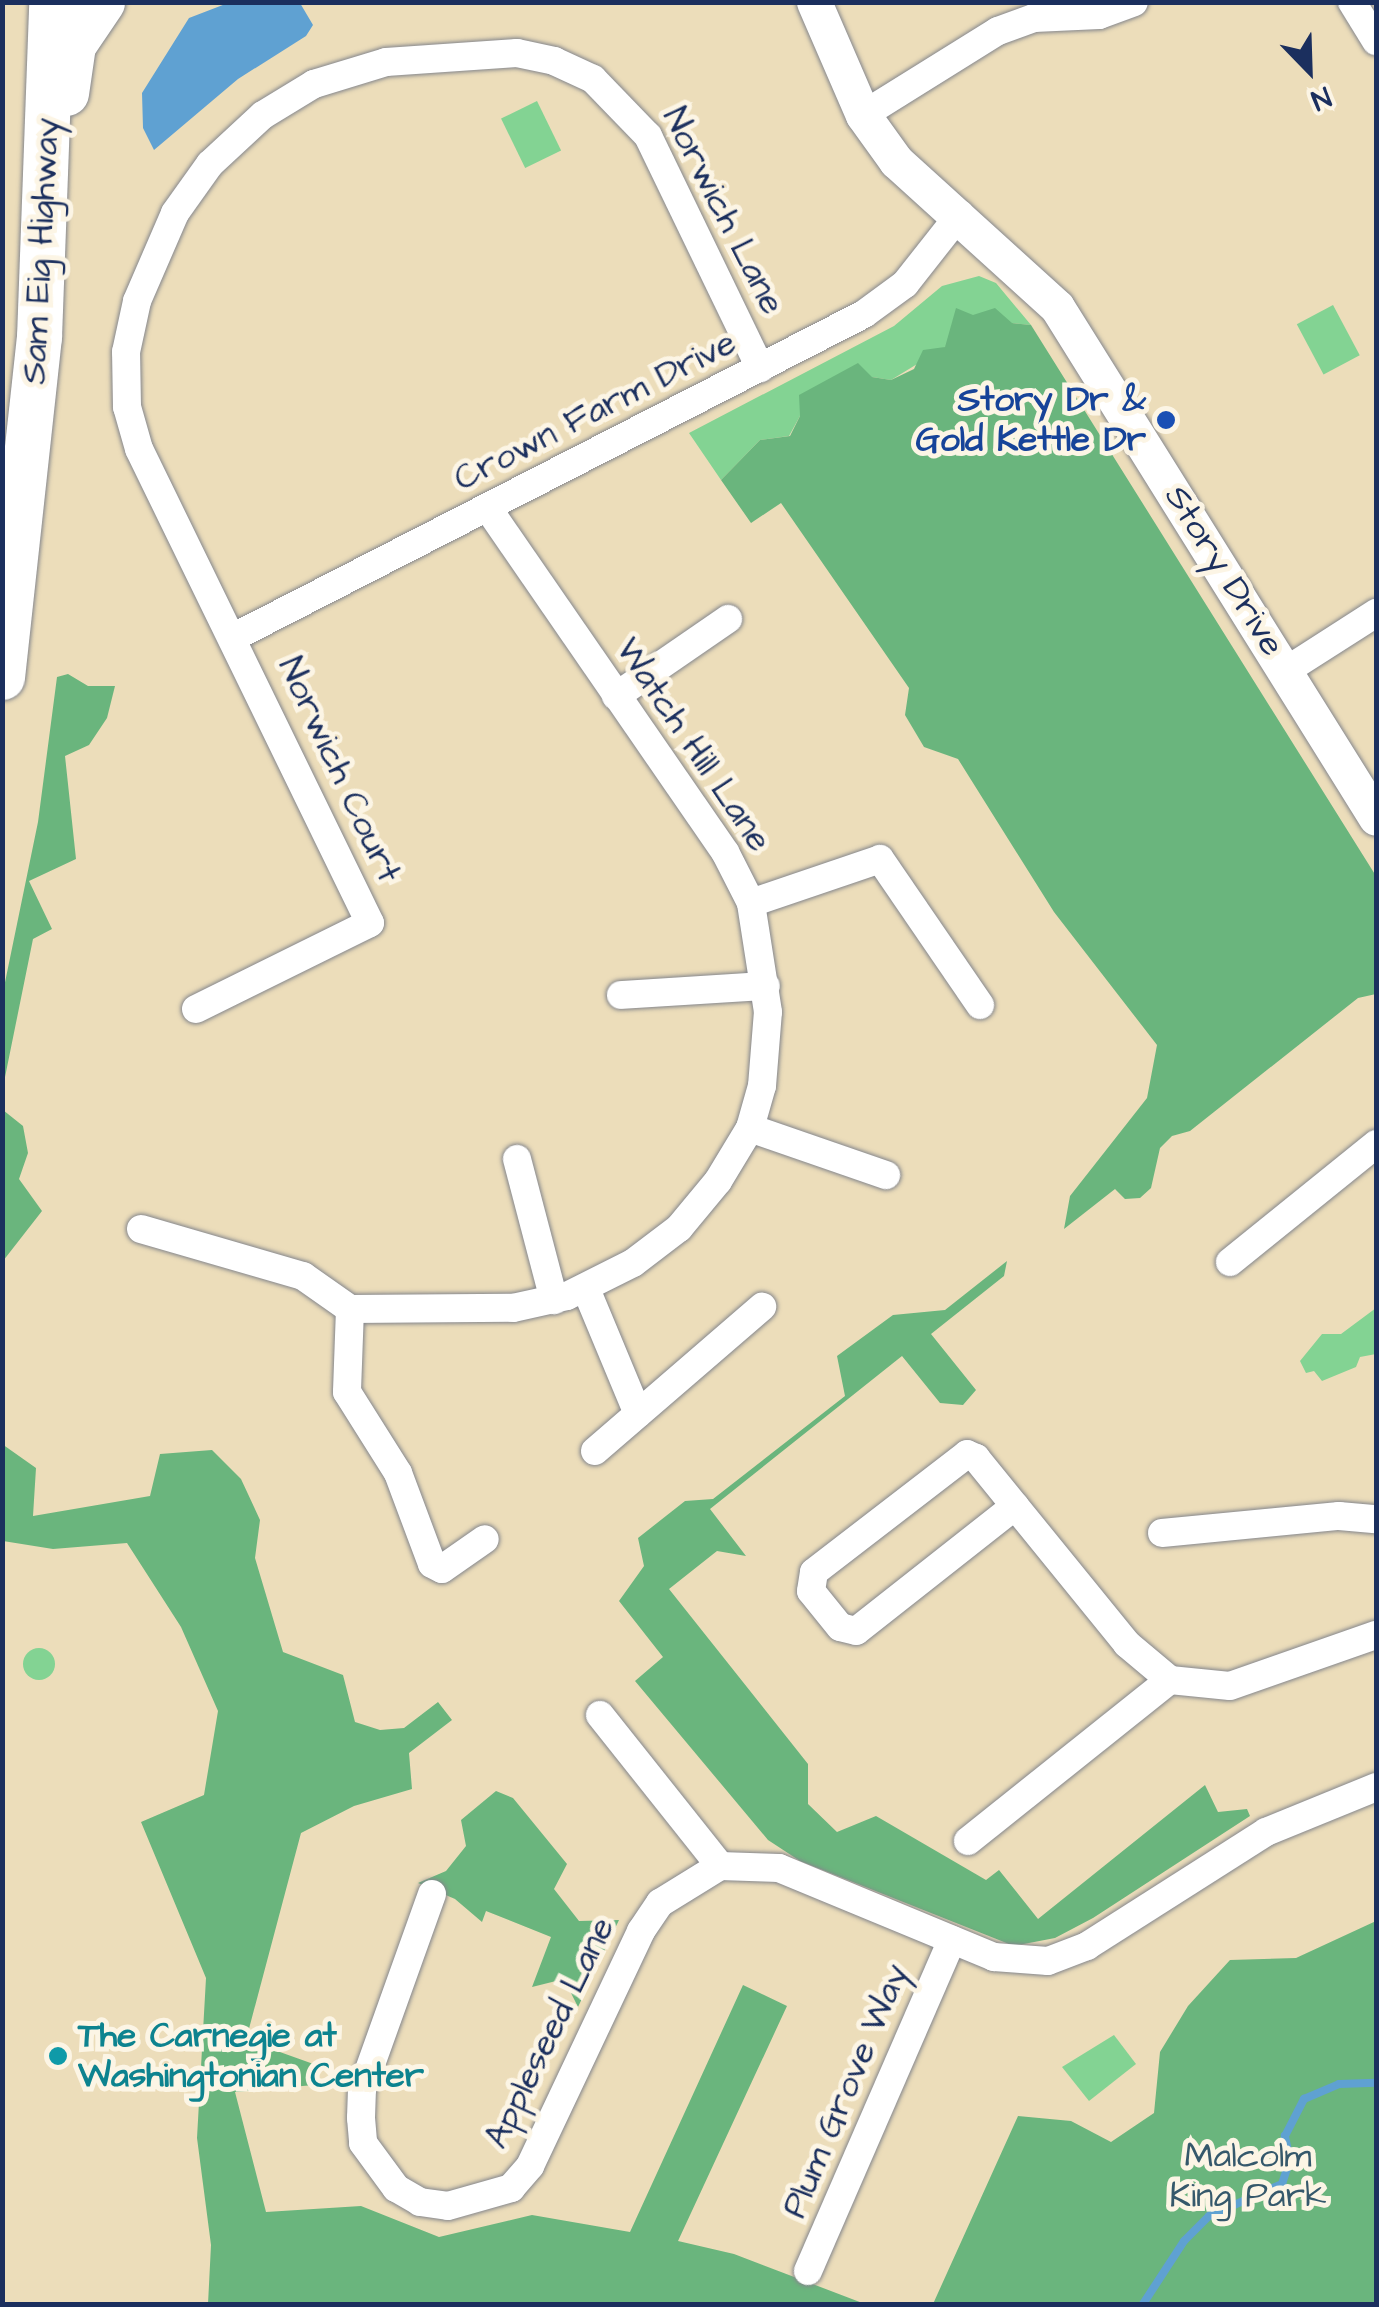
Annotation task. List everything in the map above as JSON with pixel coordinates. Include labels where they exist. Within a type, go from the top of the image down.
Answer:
[{"type":"main road","name":"Sam Eig Highway","points":[[4,657],[47,208],[50,2]]},
{"type":"main road","points":[[47,208],[74,45],[102,2]]},
{"type":"street","name":"Story Drive","points":[[814,2],[863,115],[896,161],[960,214],[1057,307],[1376,818]]},
{"type":"street","points":[[863,115],[998,31],[1034,18],[1100,16],[1134,2]]},
{"type":"street","points":[[1352,2],[1376,41]]},
{"type":"street","name":"Norwich Lane","points":[[234,637],[139,449],[127,407],[126,352],[154,255],[184,200],[225,147],[314,84],[386,62],[445,54],[517,53],[593,78],[648,136],[760,368]]},
{"type":"street","name":"Crown Farm Drive","points":[[234,637],[760,368],[892,296],[960,214]]},
{"type":"street","name":"Watch Hill Lane","points":[[350,1309],[472,1312],[554,1300],[586,1288],[679,1228],[718,1181],[750,1128],[767,1046],[766,986],[751,903],[726,852],[488,508]]},
{"type":"street","points":[[1287,670],[1376,613]]},
{"type":"street","points":[[616,696],[728,618]]},
{"type":"street","name":"Norwich Court","points":[[196,1009],[370,923],[234,637]]},
{"type":"street","points":[[751,903],[880,859],[980,1006]]},
{"type":"street","points":[[621,995],[766,986]]},
{"type":"street","points":[[750,1128],[886,1175]]},
{"type":"street","points":[[1230,1262],[1376,1144]]},
{"type":"street","points":[[516,1159],[554,1300]]},
{"type":"street","points":[[141,1229],[303,1276],[350,1309],[347,1392],[398,1473],[432,1564],[442,1569],[485,1539]]},
{"type":"street","points":[[586,1288],[638,1414]]},
{"type":"street","points":[[594,1451],[762,1307]]},
{"type":"street","points":[[1015,1506],[856,1631],[845,1631],[811,1590],[814,1572],[961,1456],[976,1458],[1015,1506],[1127,1644],[1170,1680],[1230,1686],[1376,1636]]},
{"type":"street","points":[[1162,1534],[1376,1518]]},
{"type":"street","points":[[968,1841],[1170,1680]]},
{"type":"street","points":[[600,1715],[720,1866],[795,1873],[952,1940],[1017,1962],[1048,1961],[1087,1946],[1266,1832],[1376,1787]]},
{"type":"street","name":"Appleseed Lane","points":[[432,1894],[362,2089],[361,2118],[363,2143],[396,2188],[420,2202],[448,2206],[511,2188],[530,2166],[641,1930],[660,1904],[720,1866]]},
{"type":"street","name":"Plum Grove Way","points":[[808,2271],[952,1940]]},
{"type":"green space","points":[[537,101],[561,150],[525,168],[501,119]]},
{"type":"green space","points":[[979,276],[996,283],[1031,325],[1012,323],[945,347],[891,380],[872,377],[800,416],[789,436],[760,440],[721,480],[689,433],[894,326],[942,286]]},
{"type":"green space","points":[[1333,305],[1360,355],[1324,375],[1297,324]]},
{"type":"green space","points":[[956,308],[973,315],[995,308],[1012,323],[1031,325],[1376,876],[1376,994],[1358,998],[1190,1131],[1172,1136],[1160,1148],[1151,1188],[1140,1198],[1125,1199],[1115,1189],[1064,1229],[1070,1196],[1147,1098],[1157,1045],[1054,912],[958,759],[924,747],[905,715],[909,688],[781,503],[751,523],[721,480],[760,440],[790,436],[800,416],[799,395],[858,363],[872,377],[891,380],[914,369],[923,350],[945,347]]},
{"type":"green space","points":[[68,674],[88,686],[115,686],[107,718],[89,745],[65,756],[76,859],[29,881],[52,929],[33,939],[3,1087],[3,992],[38,822],[57,677]]},
{"type":"green space","points":[[3,1110],[23,1126],[28,1153],[19,1179],[42,1211],[3,1261]]},
{"type":"green space","points":[[1007,1261],[1004,1276],[931,1334],[976,1390],[963,1405],[940,1403],[902,1356],[710,1509],[746,1556],[717,1551],[669,1589],[808,1764],[808,1804],[837,1832],[876,1816],[986,1880],[999,1870],[1038,1919],[1205,1785],[1218,1812],[1247,1809],[1250,1816],[1093,1918],[1055,1938],[1014,1946],[800,1861],[768,1840],[635,1681],[663,1657],[619,1601],[644,1566],[638,1538],[685,1501],[713,1499],[845,1396],[837,1356],[893,1315],[945,1310]]},
{"type":"green space","points":[[1376,1308],[1376,1354],[1360,1357],[1356,1367],[1322,1381],[1314,1371],[1306,1373],[1300,1361],[1322,1334],[1341,1334]]},
{"type":"green space","points":[[2,1444],[36,1468],[33,1516],[150,1496],[160,1454],[212,1450],[241,1479],[260,1520],[255,1558],[283,1652],[343,1675],[355,1722],[380,1730],[404,1728],[438,1702],[452,1720],[409,1753],[412,1789],[354,1806],[301,1833],[246,2040],[319,2066],[314,2085],[235,2092],[266,2212],[361,2206],[439,2237],[532,2215],[630,2232],[743,1985],[787,2006],[678,2241],[734,2254],[865,2304],[208,2304],[211,2245],[197,2138],[206,1978],[141,1822],[204,1795],[218,1711],[181,1627],[127,1543],[53,1549],[3,1541]]},
{"type":"green space","points":[[39,1648],[51,1652],[55,1664],[51,1676],[39,1680],[27,1676],[23,1664],[27,1652]]},
{"type":"green space","points":[[496,1791],[513,1798],[567,1864],[554,1889],[579,1921],[619,1920],[578,2007],[564,1979],[532,1987],[551,1937],[486,1911],[482,1922],[455,1899],[418,1883],[446,1871],[466,1846],[461,1820]]},
{"type":"green space","name":"Malcolm King Park","points":[[1376,1921],[1376,2304],[933,2304],[1018,2116],[1071,2121],[1111,2142],[1154,2113],[1160,2052],[1188,2006],[1230,1960],[1296,1958]]},
{"type":"green space","points":[[1114,2035],[1136,2064],[1089,2101],[1062,2067]]},
{"type":"water","points":[[228,3],[300,3],[313,25],[306,36],[238,79],[154,150],[143,128],[142,93],[189,18]]},
{"type":"waterway","points":[[1143,2304],[1184,2241],[1209,2216],[1282,2184],[1290,2160],[1285,2136],[1304,2099],[1339,2084],[1376,2083]]},
{"type":"place","name":"Story Dr & Gold Kettle Dr","points":[[1166,420]]},
{"type":"place","name":"The Carnegie at Washingtonian Center","points":[[58,2056]]}]
